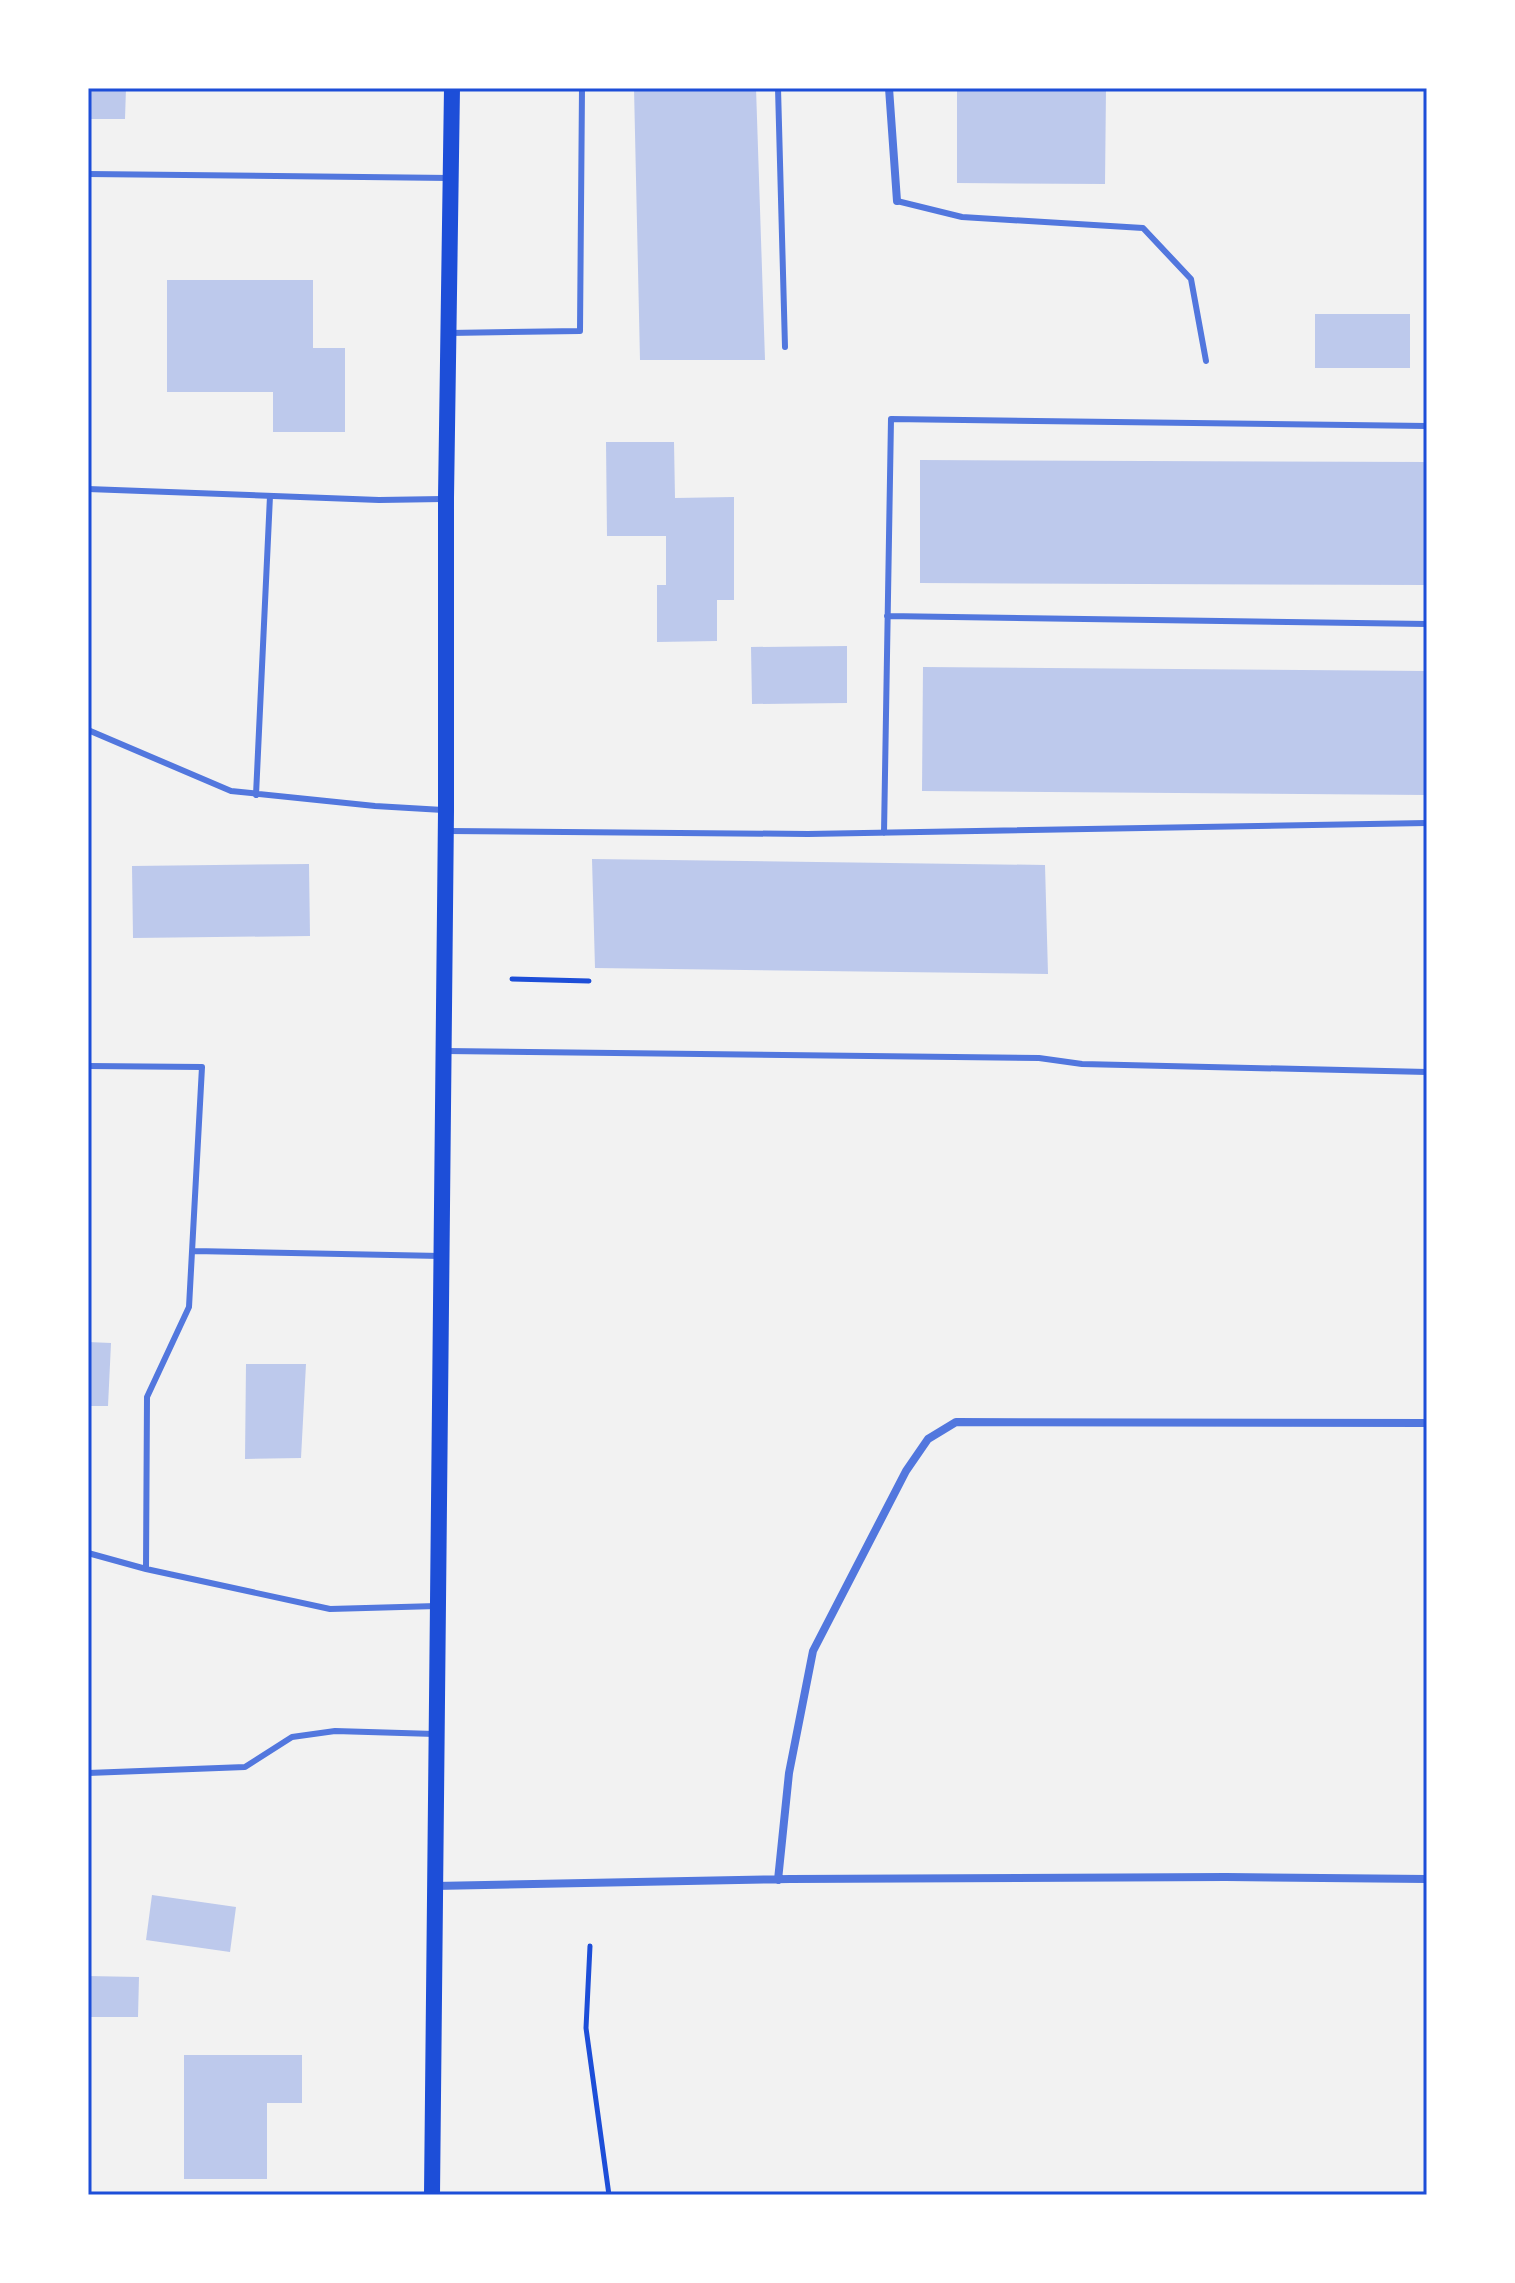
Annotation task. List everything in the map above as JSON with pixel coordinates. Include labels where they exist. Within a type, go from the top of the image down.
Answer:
[{"type":"main road","points":[[432,2195],[452,88]]},
{"type":"street","points":[[889,88],[897,201]]},
{"type":"street","points":[[778,1880],[789,1773],[813,1651],[906,1471],[928,1439],[956,1422],[1427,1423]]},
{"type":"street","points":[[434,1886],[778,1880],[1427,1879]]},
{"type":"lane","points":[[449,333],[580,331],[582,88]]},
{"type":"lane","points":[[778,88],[785,347]]},
{"type":"lane","points":[[88,174],[450,178]]},
{"type":"lane","points":[[897,201],[962,217],[1143,228],[1191,279],[1206,361]]},
{"type":"lane","points":[[884,833],[891,419],[1427,426]]},
{"type":"lane","points":[[88,489],[379,500],[446,498]]},
{"type":"lane","points":[[256,795],[270,496]]},
{"type":"lane","points":[[887,616],[1427,624]]},
{"type":"lane","points":[[88,730],[231,791],[446,811]]},
{"type":"lane","points":[[445,831],[884,833],[1427,823]]},
{"type":"lane","points":[[442,1051],[1039,1058],[1082,1064],[1427,1072]]},
{"type":"lane","points":[[88,1066],[202,1067],[189,1307],[147,1397],[146,1569]]},
{"type":"lane","points":[[194,1251],[441,1256]]},
{"type":"lane","points":[[88,1553],[146,1569],[330,1609],[437,1606]]},
{"type":"lane","points":[[88,1773],[245,1767],[292,1737],[335,1731],[436,1734]]},
{"type":"path","points":[[512,979],[589,981]]},
{"type":"path","points":[[590,1946],[586,2028],[609,2195]]},
{"type":"building","points":[[88,88],[126,88],[125,119],[88,119]]},
{"type":"building","points":[[634,88],[756,88],[765,360],[640,360]]},
{"type":"building","points":[[957,88],[1106,88],[1105,184],[957,183]]},
{"type":"building","points":[[167,280],[313,280],[313,348],[345,348],[345,432],[273,432],[273,392],[167,392]]},
{"type":"building","points":[[1315,314],[1410,314],[1410,368],[1315,368]]},
{"type":"building","points":[[606,442],[674,442],[675,498],[734,497],[734,600],[717,600],[717,641],[657,642],[657,585],[666,585],[666,536],[607,536]]},
{"type":"building","points":[[920,460],[1427,462],[1427,585],[920,583]]},
{"type":"building","points":[[847,646],[847,703],[752,704],[751,647]]},
{"type":"building","points":[[923,667],[1427,671],[1427,795],[922,791]]},
{"type":"building","points":[[592,859],[1045,865],[1048,974],[595,968]]},
{"type":"building","points":[[309,864],[310,936],[133,938],[132,866]]},
{"type":"building","points":[[88,1342],[111,1343],[108,1406],[88,1406]]},
{"type":"building","points":[[246,1364],[306,1364],[301,1458],[245,1459]]},
{"type":"building","points":[[152,1895],[236,1907],[230,1952],[146,1940]]},
{"type":"building","points":[[88,1976],[139,1977],[138,2017],[88,2017]]},
{"type":"building","points":[[184,2055],[302,2055],[302,2103],[267,2103],[267,2179],[184,2179]]}]
